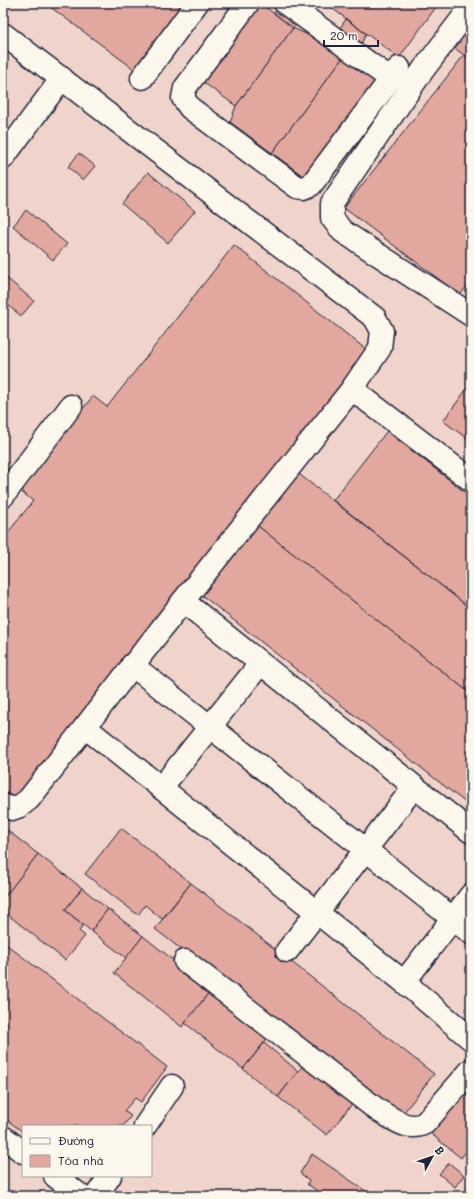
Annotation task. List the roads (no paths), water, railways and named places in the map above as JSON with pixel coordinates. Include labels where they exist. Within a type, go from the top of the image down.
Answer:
[{"type":"lane","points":[[142,78],[198,3]]},
{"type":"lane","points":[[248,3],[185,88],[183,98],[190,108],[297,187],[304,188],[311,185],[395,74],[285,3]]},
{"type":"lane","points":[[471,7],[423,70],[332,203],[332,218],[342,231],[471,315]]},
{"type":"lane","points":[[3,34],[375,318],[382,331],[380,348],[352,389],[182,601],[29,799],[20,806],[12,809],[3,805]]},
{"type":"lane","points":[[3,158],[62,78]]},
{"type":"lane","points":[[352,389],[471,480]]},
{"type":"lane","points":[[3,496],[71,406]]},
{"type":"lane","points":[[182,601],[471,832]]},
{"type":"lane","points":[[161,788],[260,664]]},
{"type":"lane","points":[[132,665],[471,933]]},
{"type":"lane","points":[[85,726],[404,982],[471,1040]]},
{"type":"lane","points":[[287,951],[414,787]]},
{"type":"lane","points":[[404,982],[471,895]]},
{"type":"lane","points":[[185,961],[379,1111],[406,1126],[418,1127],[425,1124],[471,1070]]},
{"type":"lane","points":[[146,1125],[172,1086]]},
{"type":"lane","points":[[3,1137],[22,1151]]},
{"type":"lane","points":[[56,1177],[81,1196]]},
{"type":"lane","points":[[96,1196],[109,1177]]}]
